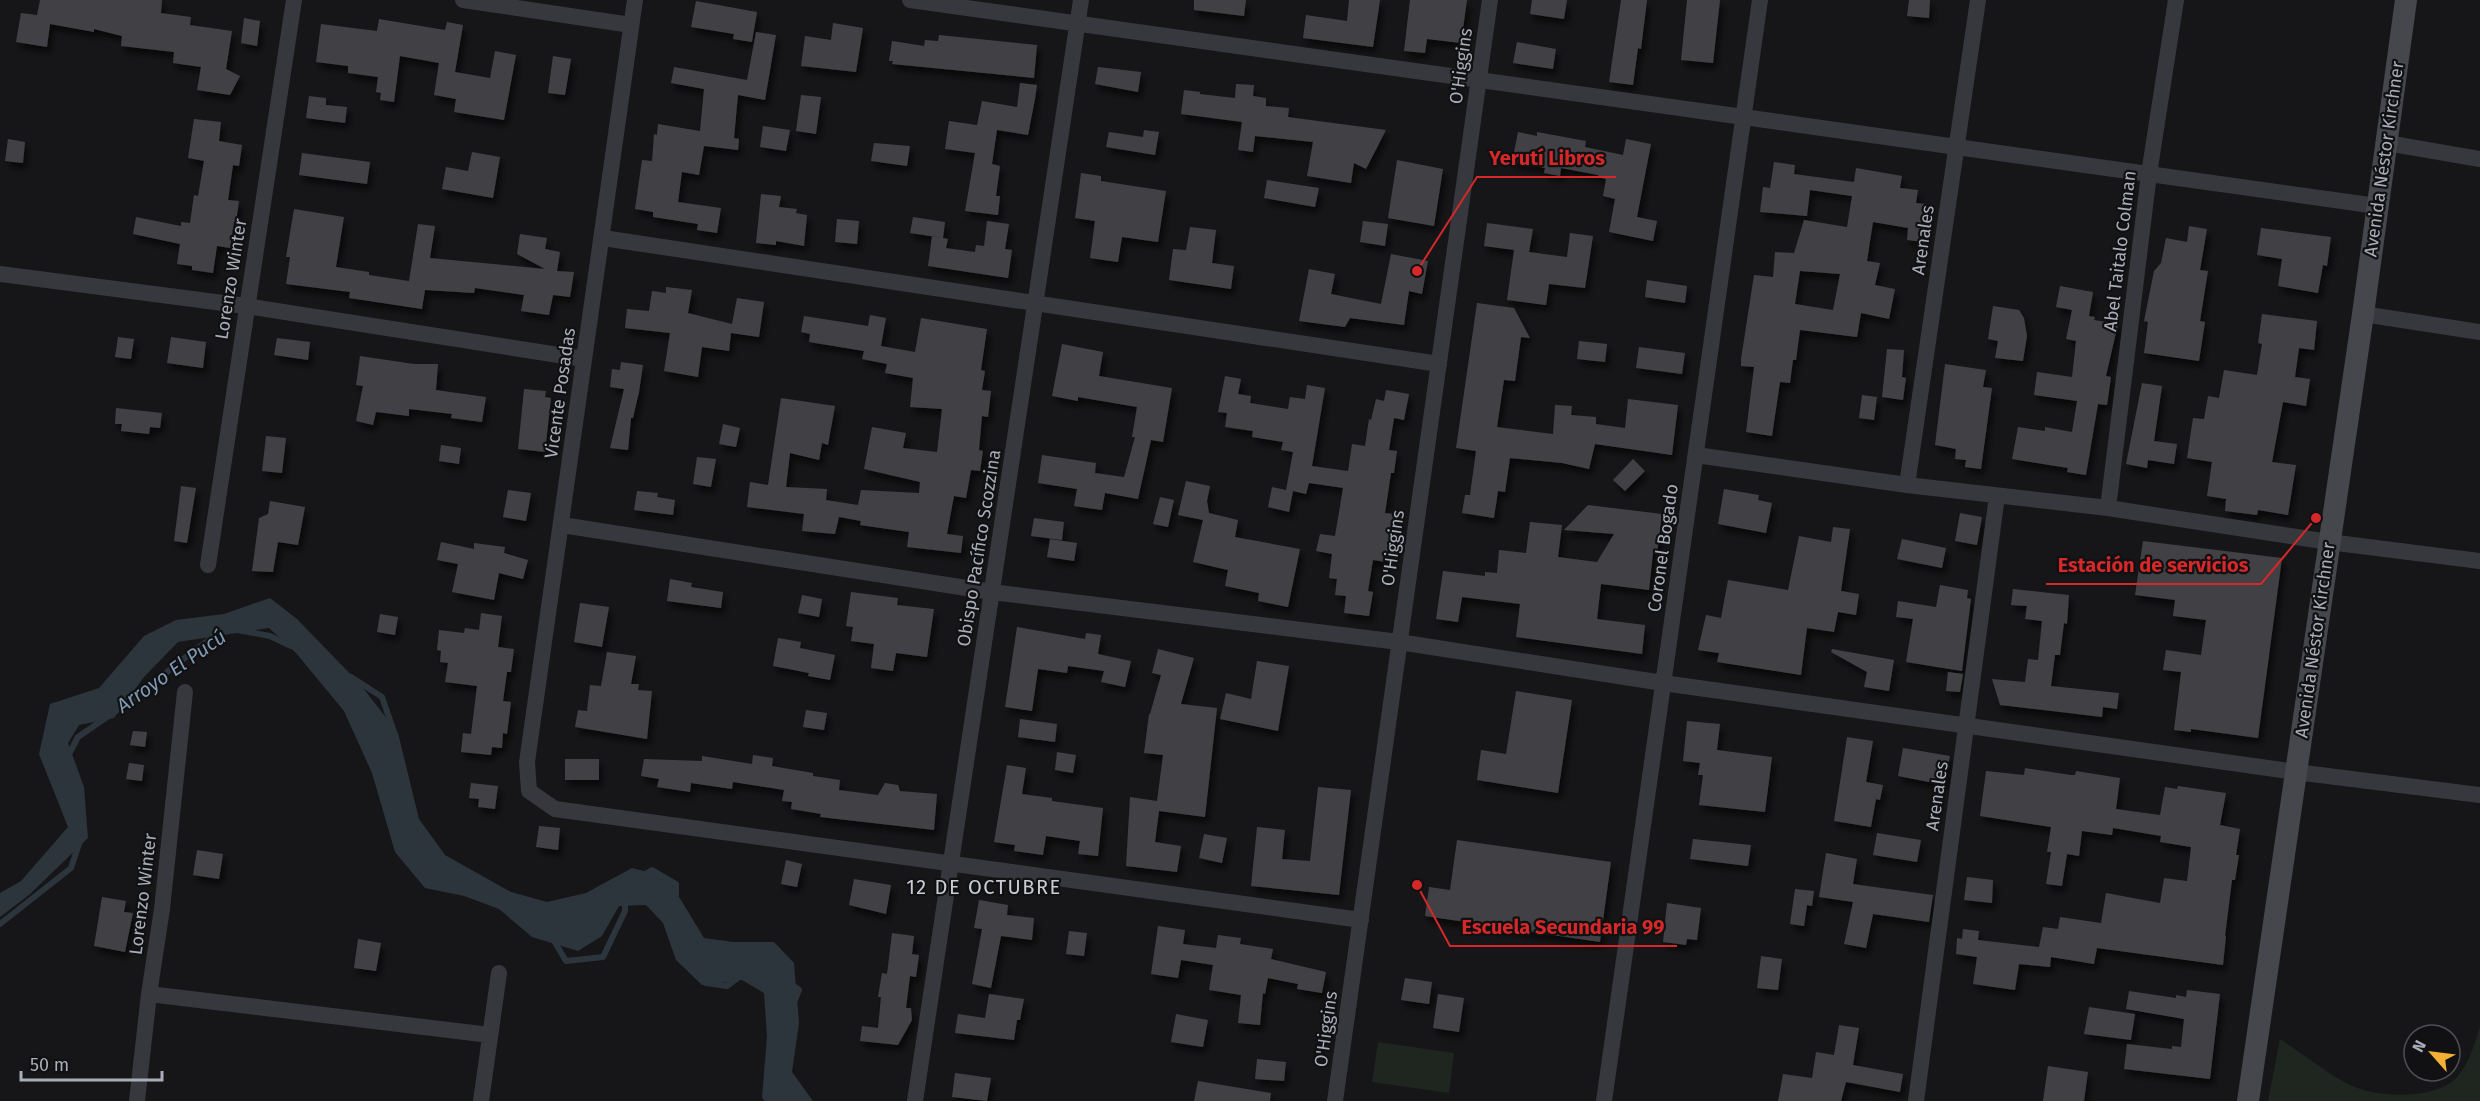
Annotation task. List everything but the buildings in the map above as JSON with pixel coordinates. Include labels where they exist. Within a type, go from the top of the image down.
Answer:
[{"type":"main road","name":"Avenida Néstor Kirchner","points":[[2248,1101],[2388,143],[2406,0]]},
{"type":"street","name":"Lorenzo Winter","points":[[208,565],[294,0]]},
{"type":"street","points":[[463,0],[631,25]]},
{"type":"street","name":"Vicente Posadas","points":[[634,0],[603,238],[527,762],[529,791],[555,809],[951,862]]},
{"type":"street","points":[[910,0],[2377,206]]},
{"type":"street","name":"Obispo Pacífico Scozzina","points":[[915,1101],[1081,0]]},
{"type":"street","name":"O'Higgins","points":[[1335,1101],[1490,0]]},
{"type":"street","name":"Coronel Bogado","points":[[1604,1101],[1761,0]]},
{"type":"street","name":"Arenales","points":[[1907,485],[1978,0]]},
{"type":"street","name":"Abel Taitalo Colman","points":[[2108,508],[2149,174],[2176,0]]},
{"type":"street","points":[[2388,143],[2480,159]]},
{"type":"street","points":[[603,238],[1439,364]]},
{"type":"street","points":[[0,274],[246,306],[584,359]]},
{"type":"street","points":[[2363,314],[2480,332]]},
{"type":"street","points":[[1696,454],[1907,485],[2108,508],[2329,542],[2480,561]]},
{"type":"street","name":"Arenales","points":[[1916,1101],[1997,495]]},
{"type":"street","points":[[562,525],[992,592],[1399,642],[1663,683],[2296,772],[2480,795]]},
{"type":"street","name":"Lorenzo Winter","points":[[138,1101],[149,994],[162,909],[185,692]]},
{"type":"street","points":[[951,862],[1361,920]]},
{"type":"street","points":[[481,1101],[499,973]]},
{"type":"street","points":[[149,994],[490,1035]]},
{"type":"shaded area","points":[[270,598],[297,619],[360,684],[398,733],[419,819],[445,855],[511,892],[547,902],[586,893],[632,868],[667,877],[704,938],[734,942],[774,942],[794,963],[799,1023],[792,1072],[813,1101],[765,1101],[762,1098],[767,1036],[764,993],[742,980],[702,985],[676,960],[663,923],[646,905],[619,906],[602,936],[578,951],[532,937],[499,909],[464,896],[425,888],[395,852],[372,773],[344,711],[296,653],[269,628],[178,642],[144,677],[114,718],[79,725],[68,743],[84,787],[88,838],[29,895],[0,917],[0,893],[21,881],[68,827],[39,754],[50,704],[99,688],[144,636],[176,620],[224,614]]},
{"type":"shaded area","points":[[2480,1027],[2480,1101],[2268,1101],[2280,1039],[2346,1083],[2371,1092],[2385,1094],[2415,1094],[2449,1083],[2462,1083],[2462,1070],[2470,1056]]},
{"type":"shaded area","points":[[1378,1042],[1454,1053],[1449,1093],[1372,1082]]},
{"type":"waterway","name":"Arroyo El Pucú","points":[[238,630],[270,636],[291,646]]},
{"type":"waterway","name":"Arroyo El Pucú","points":[[68,756],[78,737],[149,688],[221,631]]},
{"type":"waterway","name":"Arroyo El Pucú","points":[[351,677],[382,697],[394,732]]},
{"type":"waterway","name":"Arroyo El Pucú","points":[[0,924],[71,868],[81,838]]},
{"type":"waterway","name":"Arroyo El Pucú","points":[[642,876],[652,870],[676,884],[676,898]]},
{"type":"waterway","name":"Arroyo El Pucú","points":[[553,939],[566,961],[603,957],[625,911],[625,900]]},
{"type":"waterway","name":"Arroyo El Pucú","points":[[706,983],[727,986],[740,976]]},
{"type":"waterway","name":"Arroyo El Pucú","points":[[791,984],[799,990],[794,1002]]},
{"type":"place","name":"Yerutí Libros","points":[[1417,271]]},
{"type":"place","name":"Estación de servicios","points":[[2316,518]]},
{"type":"place","name":"Escuela Secundaria 99","points":[[1417,885]]},
{"type":"district","name":"12 DE OCTUBRE","points":[[984,887]]}]
